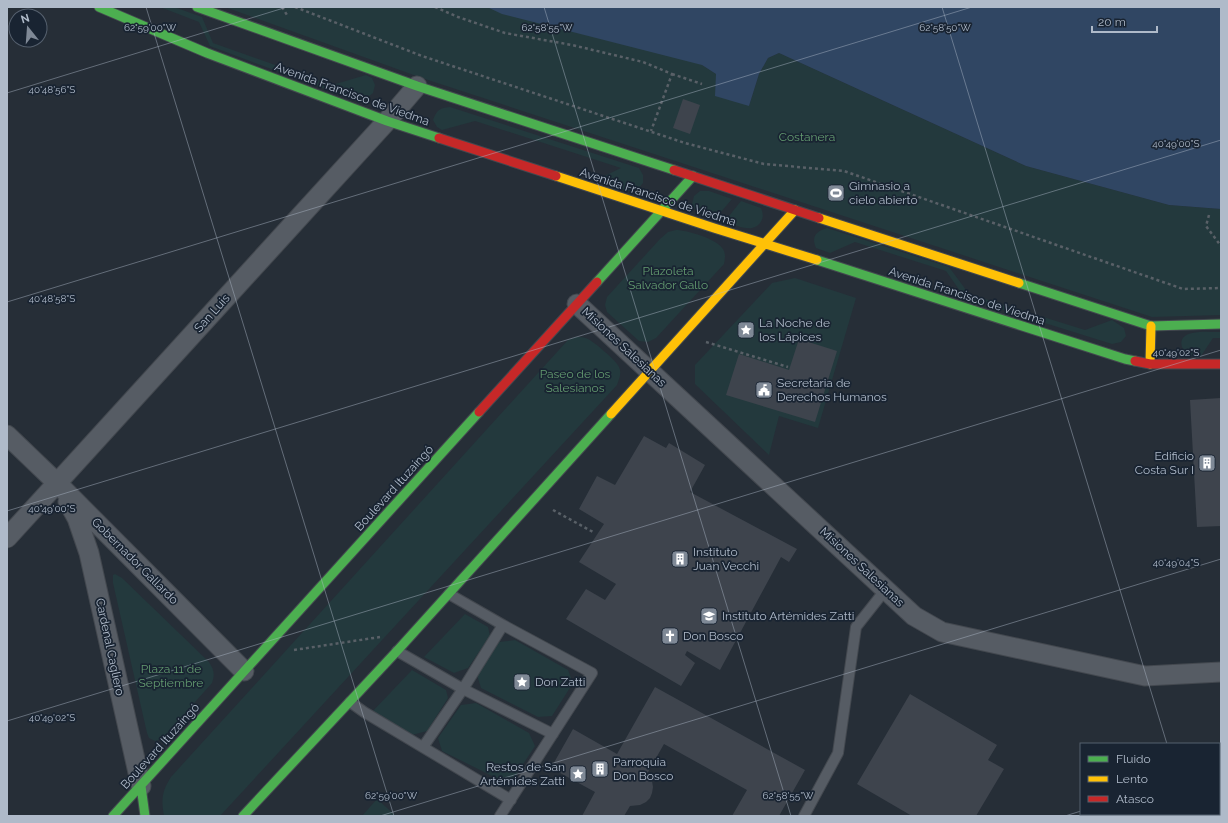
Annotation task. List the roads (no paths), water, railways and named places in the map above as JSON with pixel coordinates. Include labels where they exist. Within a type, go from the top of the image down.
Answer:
[{"type":"main road","name":"Avenida Francisco de Viedma","points":[[99,7],[207,53],[387,121],[662,211],[1125,359],[1150,364],[1221,364]]},
{"type":"main road","points":[[197,7],[417,86],[1151,326],[1221,324]]},
{"type":"main road","name":"Boulevard Ituzaingó","points":[[112,816],[141,786],[693,176]]},
{"type":"main road","points":[[243,816],[397,652],[795,210]]},
{"type":"main road","points":[[1150,364],[1151,326]]},
{"type":"main road","name":"Cardenal Cagliero","points":[[141,786],[146,816]]},
{"type":"street","name":"San Luis","points":[[7,538],[387,121],[417,86]]},
{"type":"street","name":"Misiones Salesianas","points":[[577,304],[914,616],[942,632],[1145,676],[1221,672]]},
{"type":"street","name":"Gobernador Gallardo","points":[[7,435],[57,483],[244,671]]},
{"type":"street","name":"Cardenal Cagliero","points":[[57,483],[77,518],[89,553],[141,786]]},
{"type":"lane","points":[[804,816],[838,753],[856,627],[886,589]]},
{"type":"lane","points":[[449,594],[592,673],[500,816]]},
{"type":"lane","points":[[424,747],[463,689],[503,625]]},
{"type":"lane","points":[[397,652],[463,689],[553,734]]},
{"type":"lane","points":[[350,702],[364,712],[511,800]]},
{"type":"water","points":[[487,7],[1221,7],[1221,209],[1169,205],[1026,166],[779,53],[768,58],[759,74],[749,106],[715,96],[716,74],[702,65],[502,14]]},
{"type":"place","name":"Gimnasio a cielo abierto","points":[[836,193]]},
{"type":"place","name":"La Noche de los Lápices","points":[[746,330]]},
{"type":"place","name":"Secretaria de Derechos Humanos","points":[[764,390]]},
{"type":"place","name":"Edificio Costa Sur I","points":[[1207,463]]},
{"type":"place","name":"Instituto Juan Vecchi","points":[[680,559]]},
{"type":"place","name":"Instituto Artémides Zatti","points":[[709,616]]},
{"type":"place","name":"Don Bosco","points":[[670,636]]},
{"type":"place","name":"Don Zatti","points":[[522,682]]},
{"type":"place","name":"Parroquia Don Bosco","points":[[600,769]]},
{"type":"place","name":"Restos de San Artémides Zatti","points":[[578,774]]},
{"type":"park label","name":"Costanera","points":[[807,137]]},
{"type":"park label","name":"Plazoleta Salvador Gallo","points":[[668,278]]},
{"type":"park label","name":"Paseo de los Salesianos","points":[[575,381]]},
{"type":"park label","name":"Plaza 11 de Septiembre","points":[[171,676]]}]
